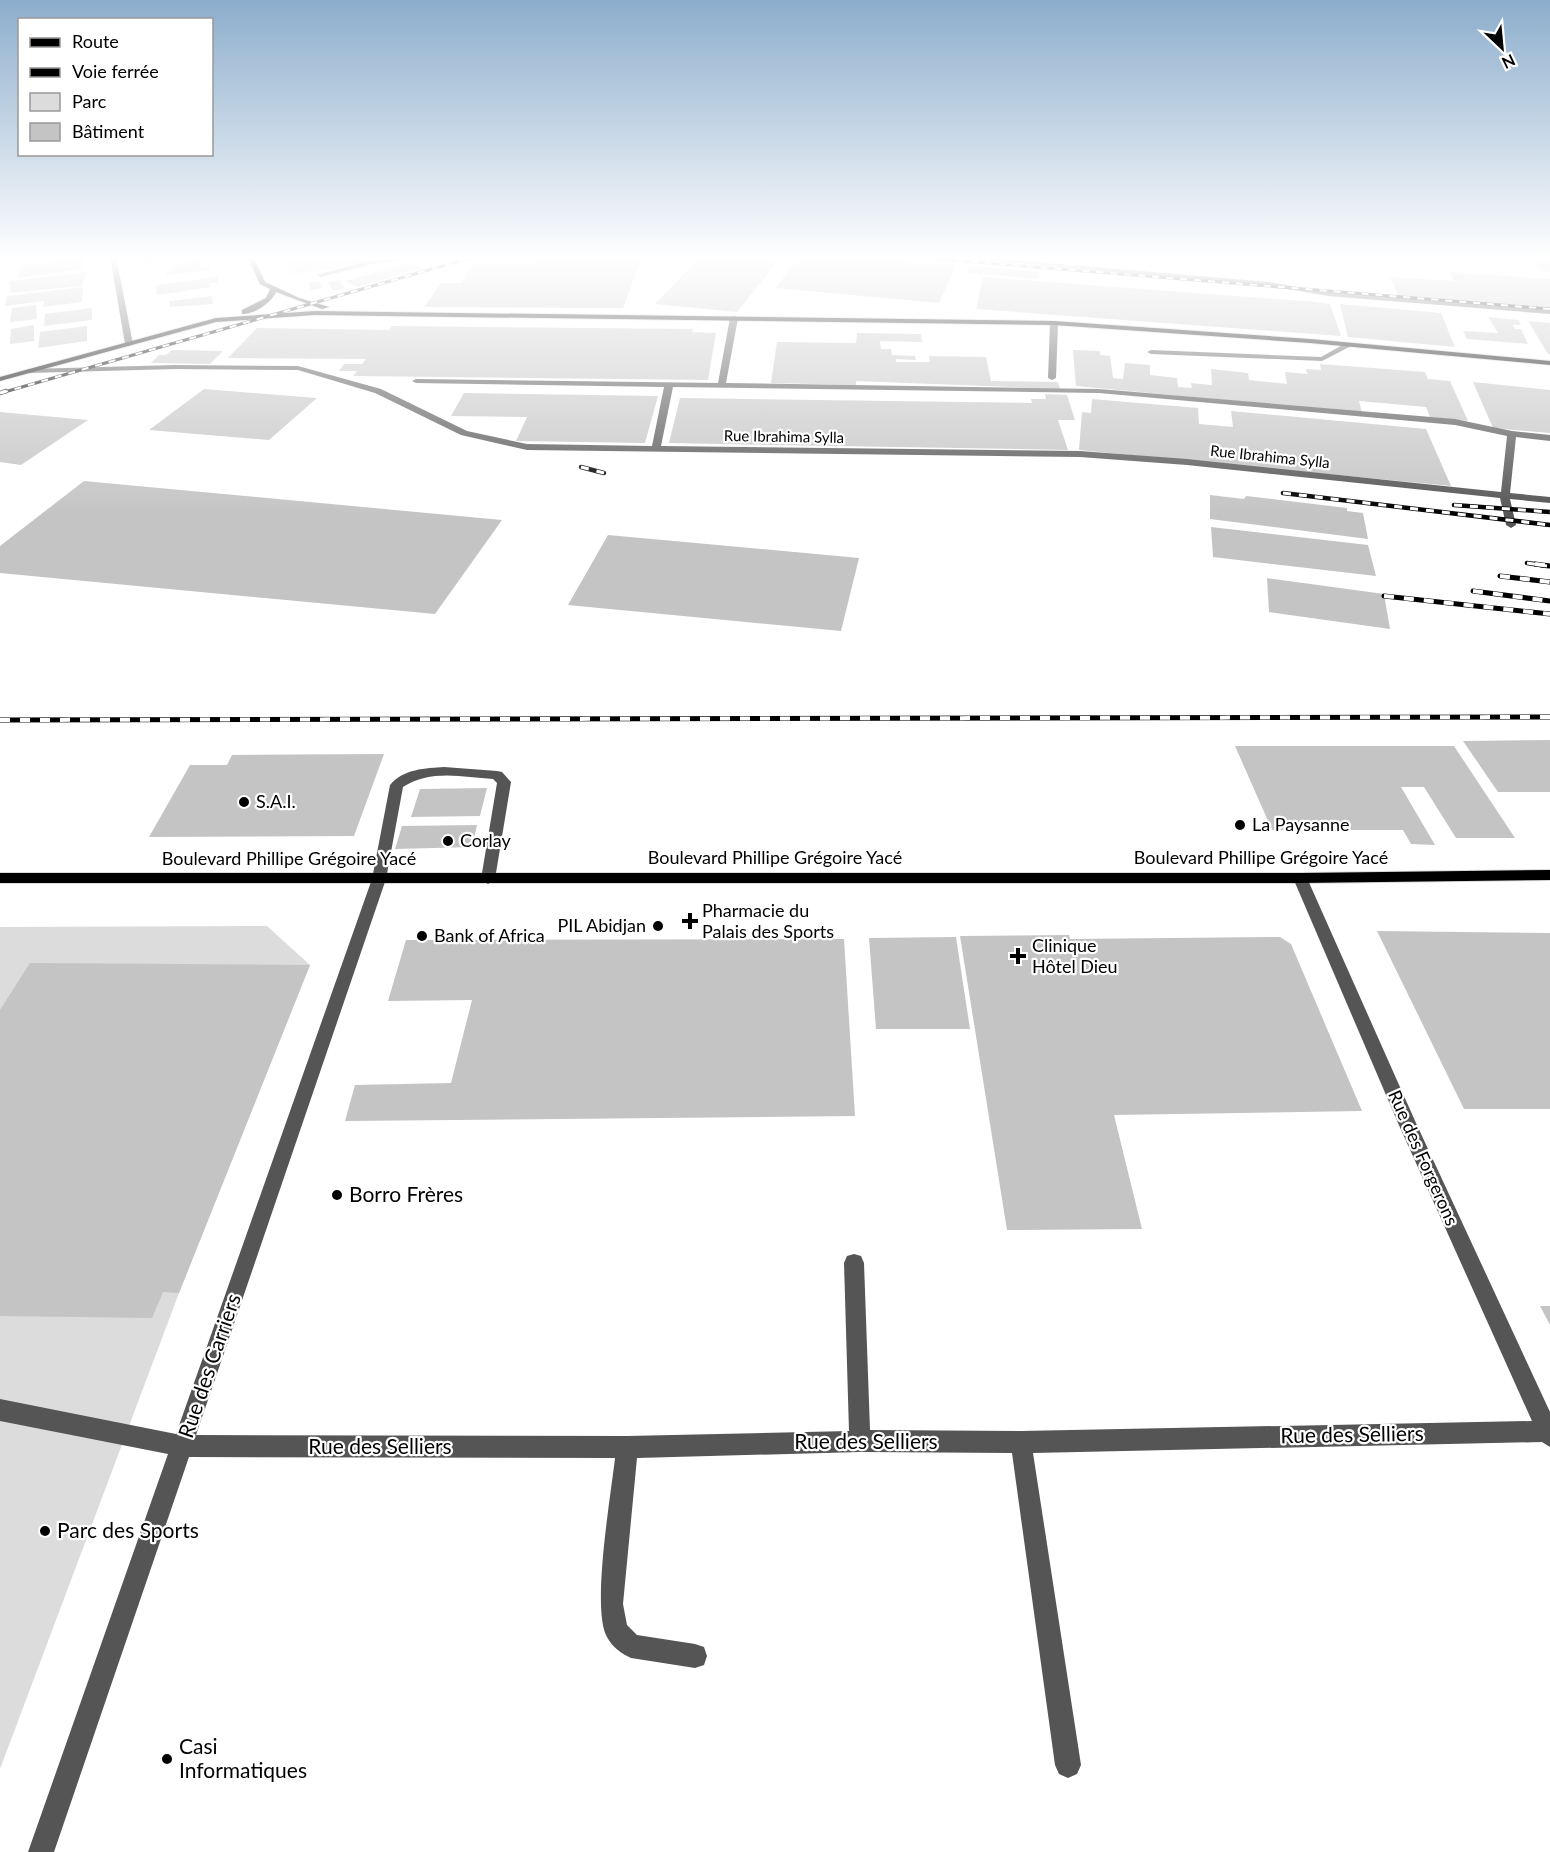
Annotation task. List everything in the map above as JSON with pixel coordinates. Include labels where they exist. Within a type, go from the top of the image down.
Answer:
[{"type":"main road","points":[[0,379],[135,342]]},
{"type":"main road","points":[[1314,342],[1550,363]]},
{"type":"main road","name":"Boulevard Phillipe Grégoire Yacé","points":[[0,878],[488,879],[866,876],[1300,878],[1550,875]]},
{"type":"street","points":[[721,386],[729,342]]},
{"type":"street","points":[[1052,378],[1053,342]]},
{"type":"street","points":[[1151,352],[1322,359],[1349,345]]},
{"type":"street","name":"Rue Ibrahima Sylla","points":[[30,371],[175,367],[298,368],[378,391],[464,433],[490,441],[527,447],[1080,454],[1187,462],[1550,500]]},
{"type":"street","points":[[416,381],[1099,392],[1425,419],[1550,438]]},
{"type":"street","points":[[656,450],[669,385]]},
{"type":"street","points":[[1511,525],[1505,497],[1512,434]]},
{"type":"street","name":"Rue des Carriers","points":[[41,1852],[379,879],[397,785],[406,777],[423,772],[497,775],[504,782],[488,879]]},
{"type":"street","name":"Rue des Forgerons","points":[[1300,878],[1407,1123],[1549,1433]]},
{"type":"street","points":[[854,1263],[860,1441]]},
{"type":"street","name":"Rue des Selliers","points":[[0,1410],[182,1446],[627,1447],[860,1441],[1021,1442],[1549,1433]]},
{"type":"street","points":[[1021,1442],[1068,1765]]},
{"type":"street","points":[[627,1447],[611,1604],[616,1630],[631,1646],[695,1656]]},
{"type":"green space","name":"Parc des Sports","points":[[267,926],[310,965],[179,1293],[0,1769],[0,927]]},
{"type":"building","points":[[39,342],[77,342],[38,348]]},
{"type":"building","points":[[243,342],[714,342],[708,380],[353,376],[357,371],[339,371],[344,364],[362,364],[366,359],[228,358]]},
{"type":"building","points":[[777,342],[880,342],[881,349],[891,349],[892,355],[915,356],[916,360],[896,359],[896,362],[930,362],[929,356],[986,357],[991,381],[1058,382],[1060,389],[856,381],[856,385],[771,383]]},
{"type":"building","points":[[1406,342],[1453,342],[1455,347]]},
{"type":"building","points":[[1541,342],[1550,342],[1550,354]]},
{"type":"building","points":[[172,350],[223,351],[210,364],[151,363],[159,355],[166,355]]},
{"type":"building","points":[[1073,350],[1100,351],[1100,355],[1110,356],[1113,378],[1123,379],[1125,363],[1150,365],[1150,375],[1177,378],[1178,387],[1192,388],[1191,383],[1212,385],[1211,369],[1248,373],[1249,380],[1287,384],[1285,372],[1307,374],[1306,369],[1321,370],[1320,364],[1425,372],[1428,379],[1450,381],[1468,421],[1430,417],[1426,407],[1359,401],[1362,413],[1076,386]]},
{"type":"building","points":[[1473,382],[1550,390],[1550,433],[1493,428]]},
{"type":"building","points":[[204,389],[317,398],[269,440],[149,430]]},
{"type":"building","points":[[464,393],[658,396],[645,443],[516,441],[527,417],[451,416]]},
{"type":"building","points":[[1045,394],[1067,395],[1075,420],[1058,420],[1068,450],[669,443],[680,398],[1032,403],[1031,399],[1046,399]]},
{"type":"building","points":[[1092,399],[1198,408],[1199,424],[1233,427],[1231,411],[1426,429],[1451,486],[1079,450],[1082,412],[1091,413]]},
{"type":"building","points":[[0,412],[88,420],[21,465],[0,462]]},
{"type":"building","points":[[84,481],[502,520],[435,614],[0,573],[0,546]]},
{"type":"building","points":[[1210,495],[1244,499],[1246,496],[1347,508],[1347,511],[1363,513],[1368,539],[1210,519]]},
{"type":"building","points":[[1211,527],[1368,545],[1376,576],[1213,557]]},
{"type":"building","points":[[608,535],[859,558],[841,631],[568,605]]},
{"type":"building","points":[[1267,578],[1384,594],[1390,629],[1269,612]]},
{"type":"building","points":[[1550,740],[1550,792],[1498,792],[1463,741]]},
{"type":"building","points":[[1235,746],[1454,746],[1515,838],[1456,838],[1424,787],[1401,787],[1435,845],[1411,844],[1403,830],[1272,830]]},
{"type":"building","points":[[384,754],[354,836],[149,837],[190,765],[227,765],[232,755]]},
{"type":"building","points":[[487,788],[480,816],[411,817],[420,789]]},
{"type":"building","points":[[477,825],[472,847],[395,849],[402,826]]},
{"type":"building","points":[[1377,931],[1550,933],[1550,1109],[1464,1109]]},
{"type":"building","points":[[1069,935],[1070,939],[1280,937],[1291,944],[1362,1111],[1114,1115],[1142,1229],[1007,1230],[960,936]]},
{"type":"building","points":[[956,937],[970,1029],[876,1029],[869,938]]},
{"type":"building","points":[[844,939],[855,1116],[345,1121],[355,1085],[451,1083],[472,1000],[388,1001],[406,940]]},
{"type":"building","name":"Parc des Sports","points":[[30,963],[310,965],[179,1293],[163,1292],[152,1318],[0,1316],[0,1010]]},
{"type":"building","points":[[1540,1306],[1550,1306],[1550,1325]]},
{"type":"railway","points":[[1,393],[177,342]]},
{"type":"railway","points":[[0,393],[6,391]]},
{"type":"railway","points":[[581,467],[604,473]]},
{"type":"railway","points":[[1283,493],[1550,525]]},
{"type":"railway","points":[[1454,505],[1550,512]]},
{"type":"railway","points":[[1527,563],[1547,566]]},
{"type":"railway","points":[[1535,564],[1550,566]]},
{"type":"railway","points":[[1500,576],[1550,582]]},
{"type":"railway","points":[[1473,591],[1550,601]]},
{"type":"railway","points":[[1384,596],[1550,614]]},
{"type":"railway","points":[[0,720],[1550,717]]},
{"type":"place","name":"S.A.I.","points":[[244,802]]},
{"type":"place","name":"La Paysanne","points":[[1240,825]]},
{"type":"place","name":"Corlay","points":[[448,841]]},
{"type":"place","name":"Pharmacie du Palais des Sports","points":[[690,921]]},
{"type":"place","name":"PIL Abidjan","points":[[658,926]]},
{"type":"place","name":"Bank of Africa","points":[[422,936]]},
{"type":"place","name":"Clinique Hôtel Dieu","points":[[1018,956]]},
{"type":"place","name":"Borro Frères","points":[[337,1195]]},
{"type":"place","name":"Parc des Sports","points":[[45,1531]]},
{"type":"place","name":"Casi Informatiques","points":[[167,1759]]}]
